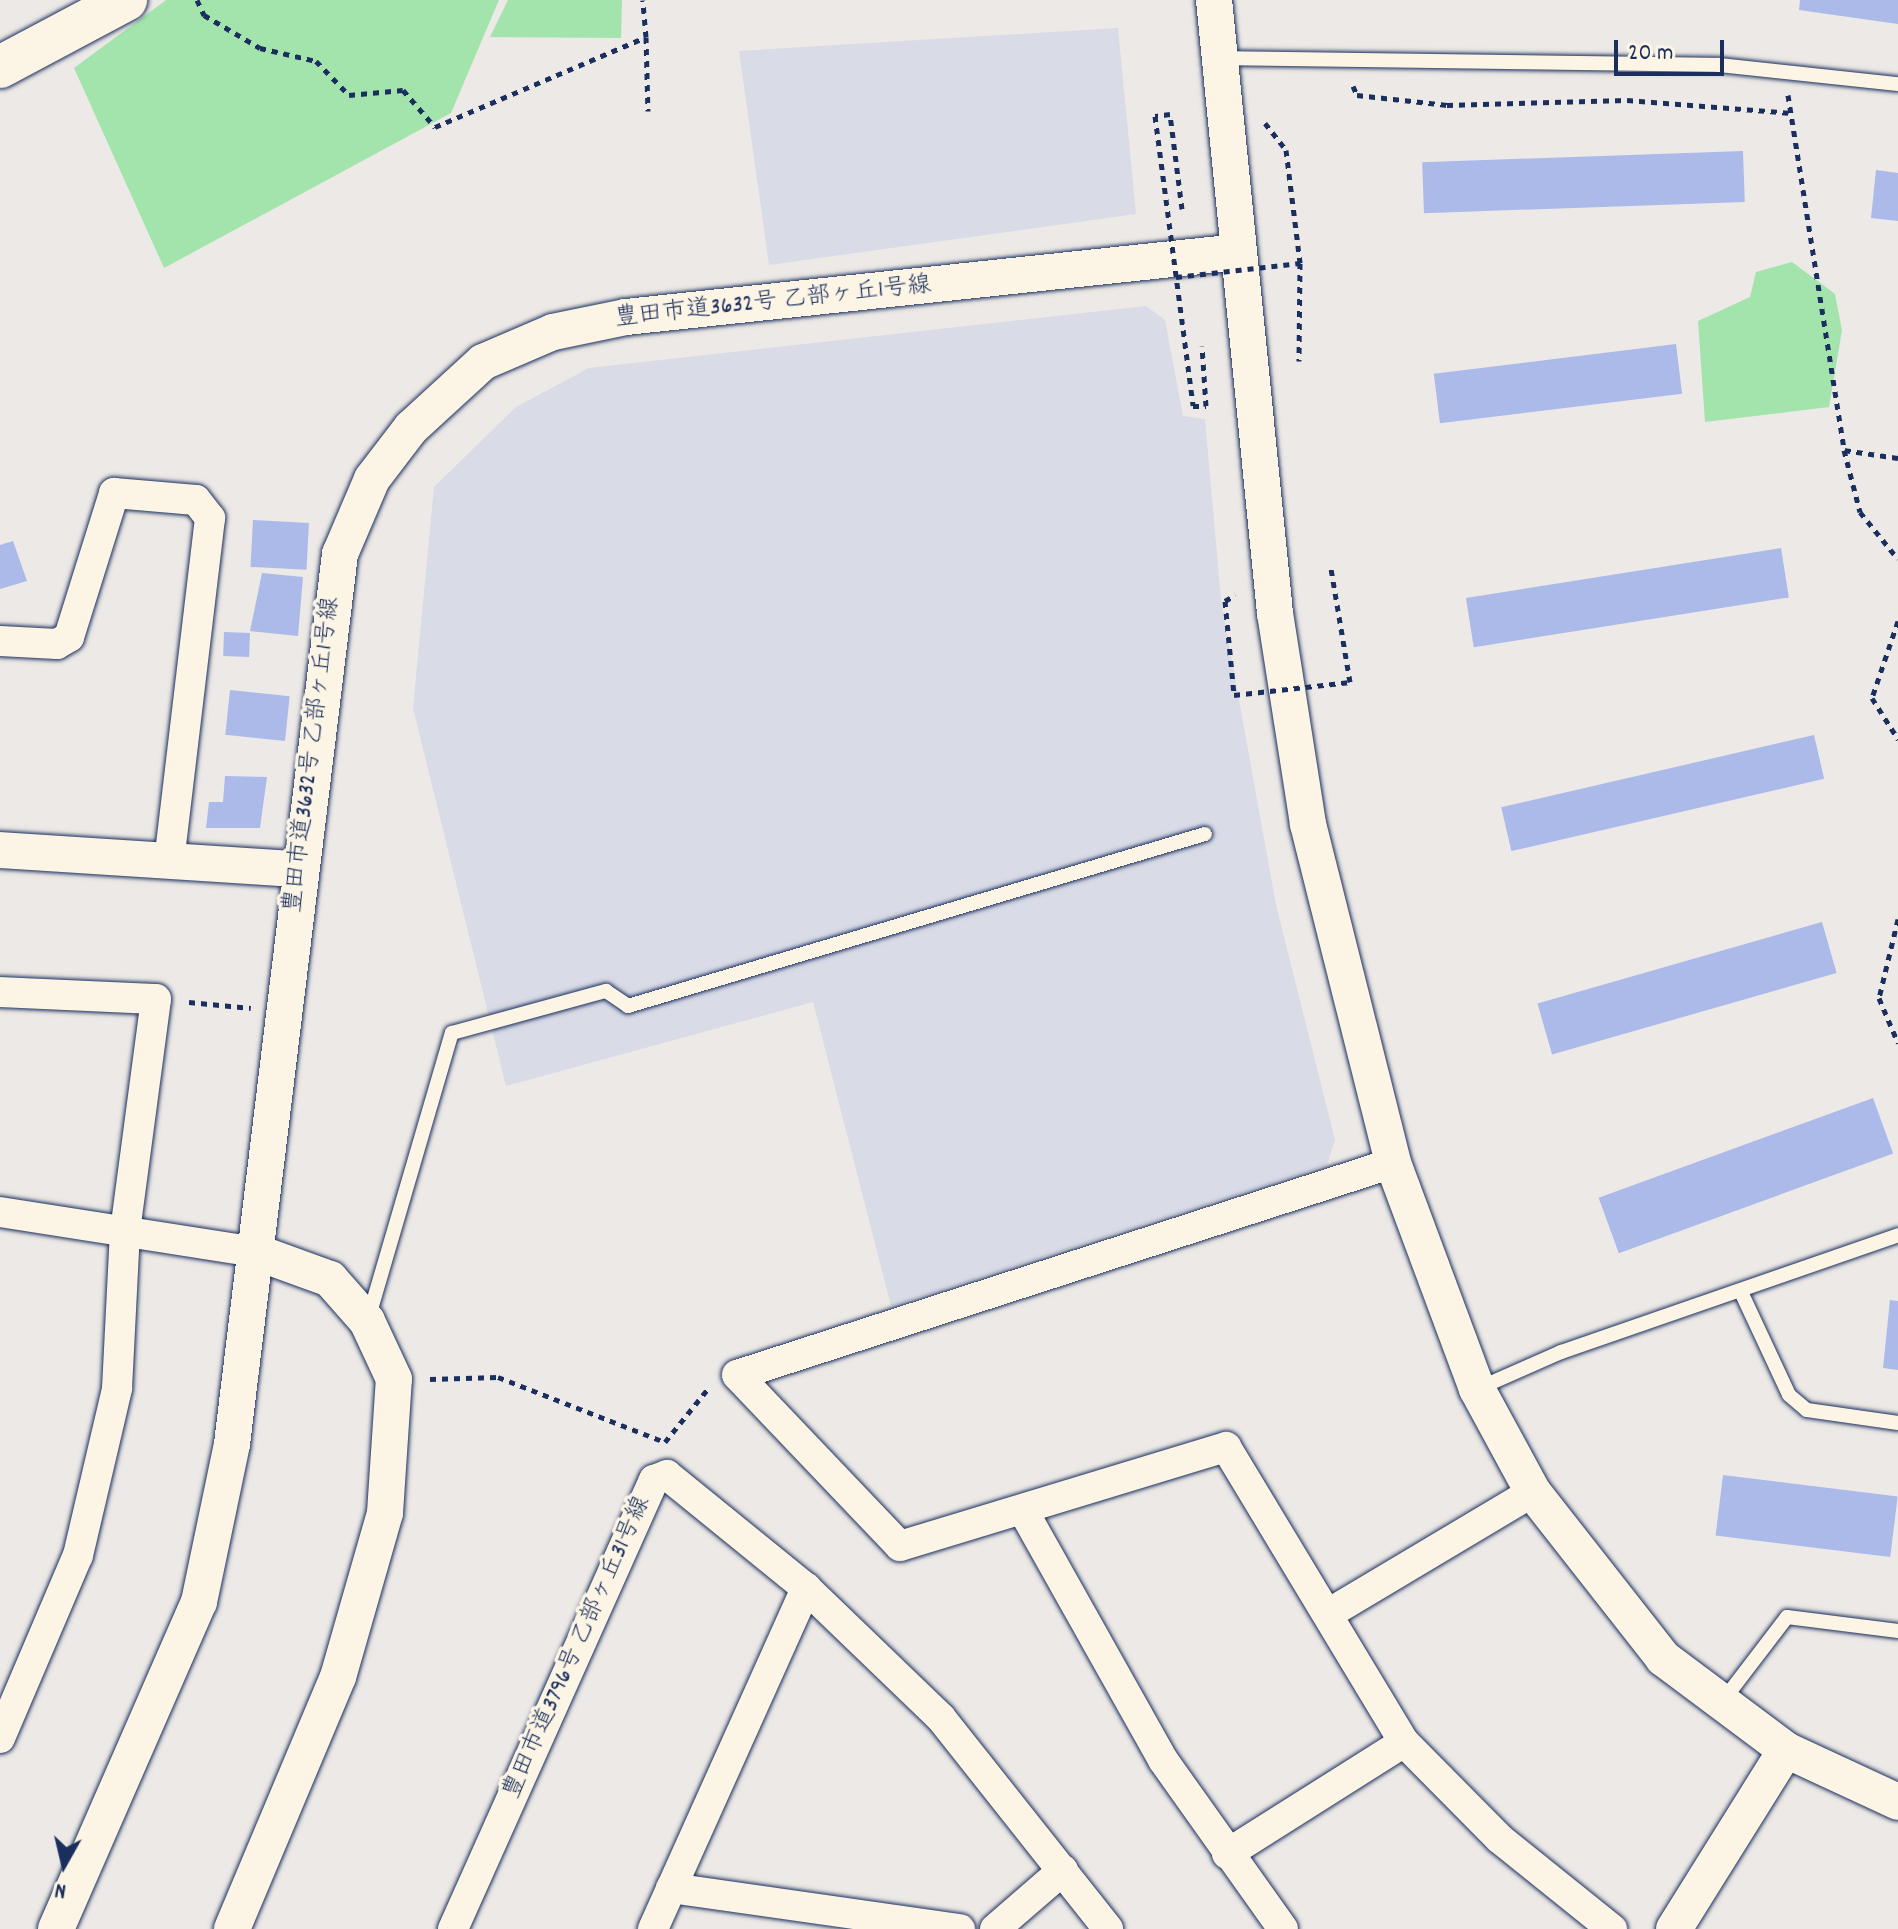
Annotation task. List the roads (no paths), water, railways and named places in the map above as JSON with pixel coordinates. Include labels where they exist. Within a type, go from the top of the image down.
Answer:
[{"type":"main road","points":[[0,67],[126,0]]},
{"type":"street","points":[[1214,0],[1238,252],[1291,725],[1334,945],[1393,1163],[1477,1389],[1533,1492],[1663,1658],[1720,1704],[1786,1750],[1898,1802]]},
{"type":"street","name":"豊田市道3632号 乙部ヶ丘1号線","points":[[56,1929],[199,1602],[232,1444],[297,869],[340,554],[391,453],[483,362],[553,332],[626,317],[1238,252]]},
{"type":"street","points":[[0,641],[57,644],[69,637],[114,493],[196,500],[210,518],[169,861]]},
{"type":"street","points":[[0,850],[297,869]]},
{"type":"street","points":[[0,992],[156,999],[125,1231],[117,1389],[78,1555],[0,1738]]},
{"type":"street","points":[[1393,1163],[737,1375],[900,1546],[1025,1514],[1226,1447],[1404,1742],[1500,1839],[1612,1929]]},
{"type":"street","points":[[0,1212],[256,1252],[330,1279],[367,1321],[394,1379],[385,1513],[338,1677],[232,1929]]},
{"type":"street","name":"豊田市道3796号 乙部ヶ丘31号線","points":[[453,1929],[654,1480],[667,1475],[806,1588],[941,1718],[1108,1929]]},
{"type":"street","points":[[1328,1614],[1533,1492]]},
{"type":"street","points":[[1025,1514],[1163,1760],[1283,1929]]},
{"type":"street","points":[[653,1929],[806,1588]]},
{"type":"street","points":[[1227,1854],[1404,1742]]},
{"type":"street","points":[[1674,1929],[1786,1750]]},
{"type":"street","points":[[995,1929],[1063,1870]]},
{"type":"street","points":[[671,1888],[960,1929]]},
{"type":"lane","points":[[1221,58],[1719,65],[1898,84]]},
{"type":"lane","points":[[367,1321],[452,1033],[606,991],[628,1006],[1205,834]]},
{"type":"lane","points":[[1477,1389],[1561,1352],[1742,1294],[1898,1235]]},
{"type":"lane","points":[[1742,1294],[1789,1395],[1807,1410],[1898,1423]]},
{"type":"lane","points":[[1720,1704],[1787,1617],[1898,1631]]}]
